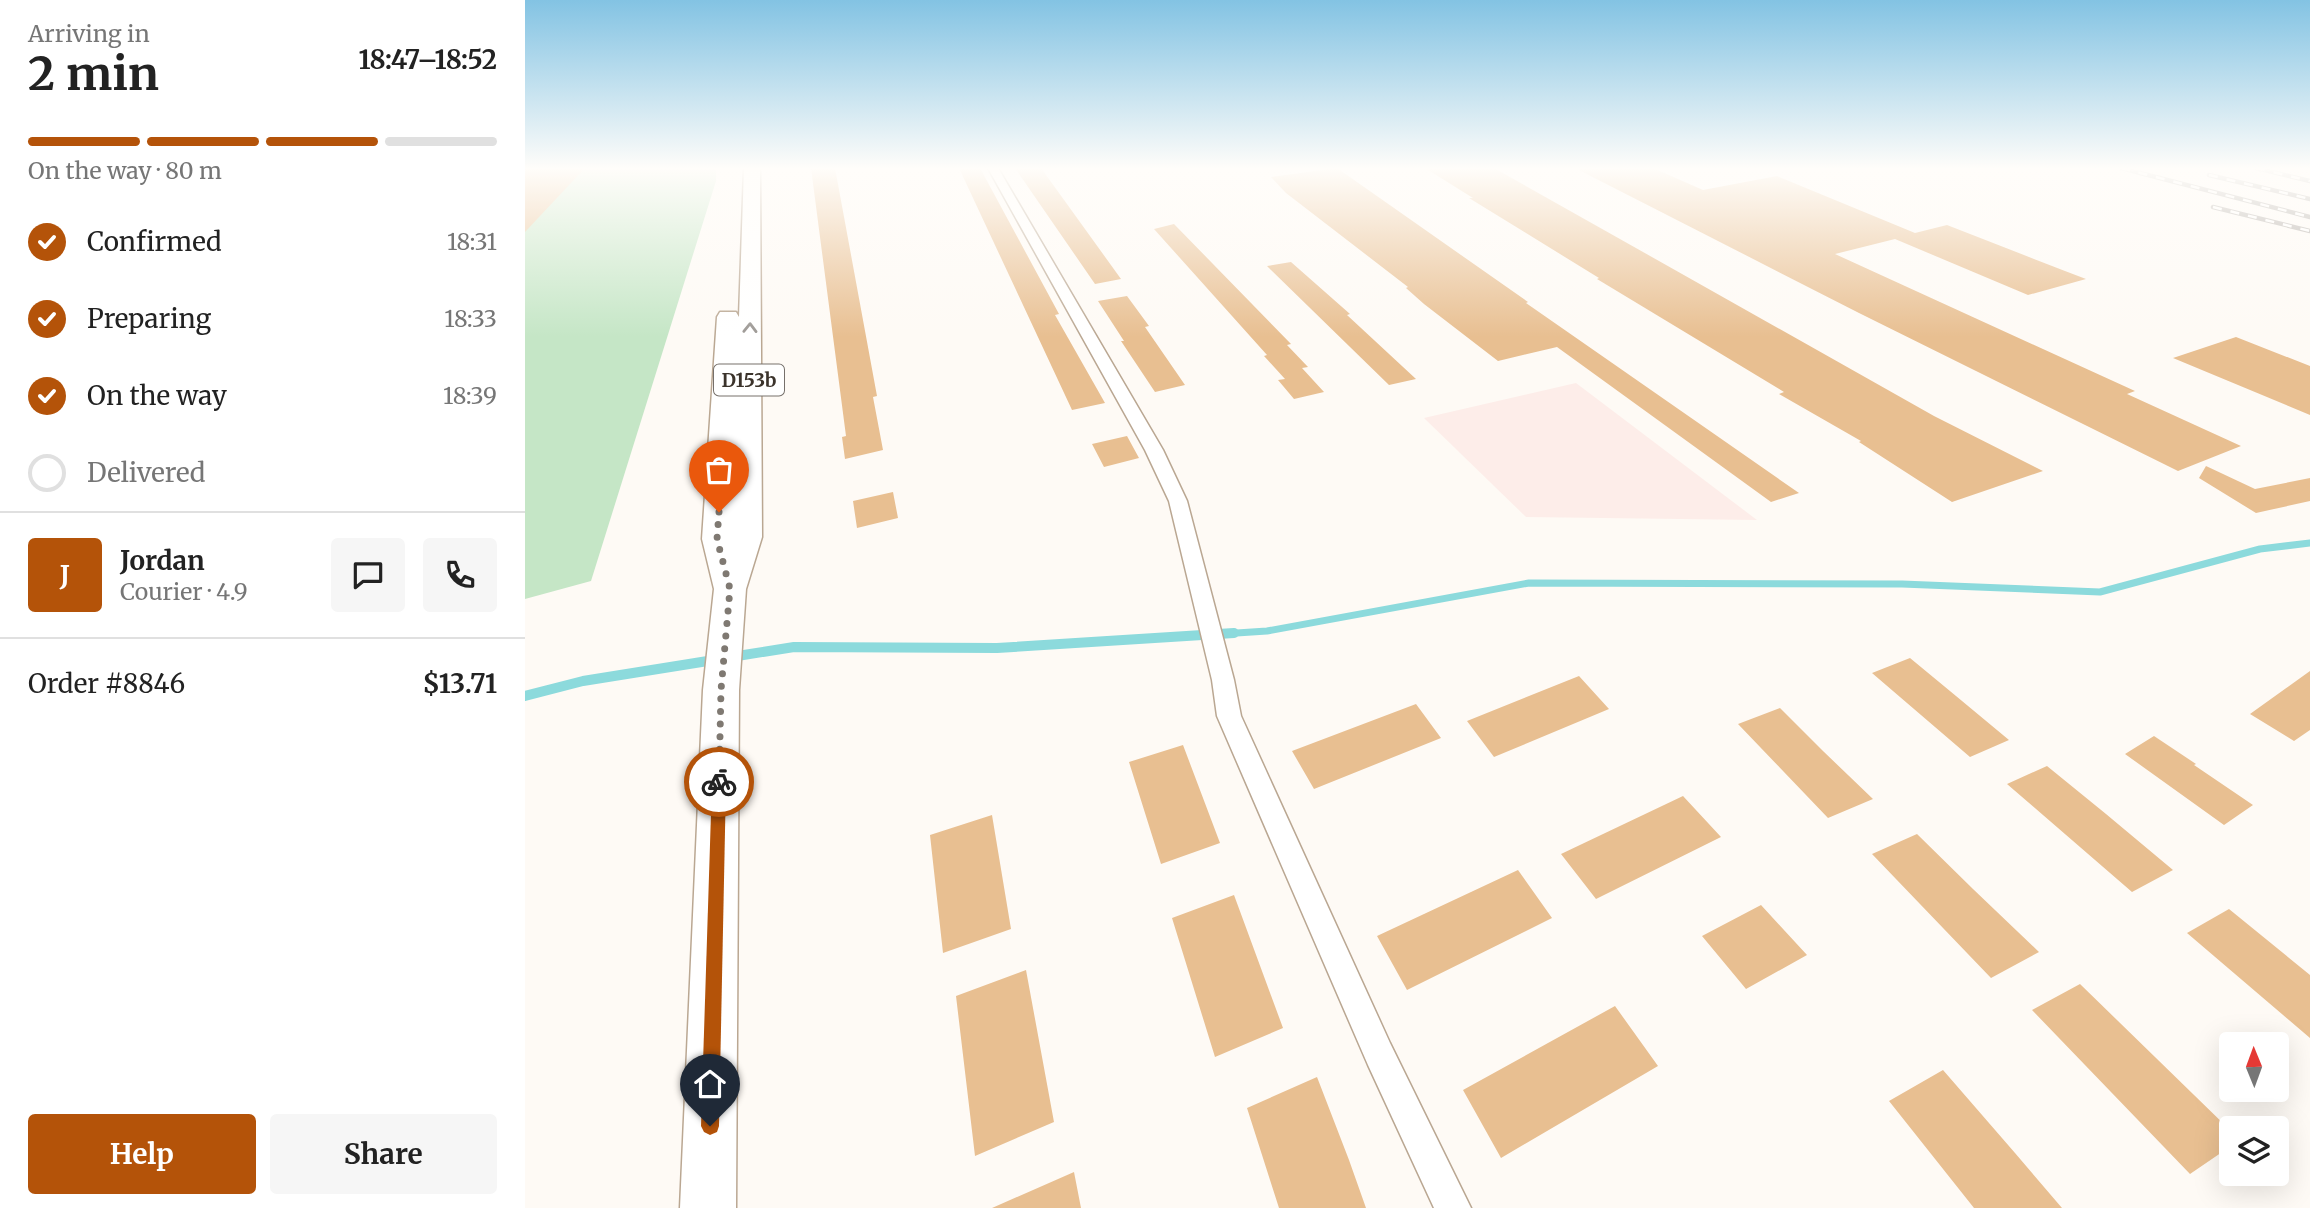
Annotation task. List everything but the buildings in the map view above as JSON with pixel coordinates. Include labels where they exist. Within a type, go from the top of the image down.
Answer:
[{"type":"main road","name":"D153b","points":[[730,589],[717,539],[733,224]]},
{"type":"main road","name":"D153b","points":[[708,1208],[721,690],[730,589],[747,537],[751,224]]},
{"type":"street","points":[[1025,224],[1154,450],[1178,501],[1223,680],[1229,716],[1379,1054],[1453,1208]]},
{"type":"shaded area","points":[[1576,383],[1757,520],[1526,517],[1424,418]]},
{"type":"green space","points":[[525,224],[702,224],[591,581],[525,599]]},
{"type":"waterway","points":[[1206,635],[1267,631],[1529,583],[1902,584],[2100,592],[2260,549],[2310,543]]},
{"type":"waterway","points":[[731,657],[794,647],[997,648],[1234,633]]},
{"type":"waterway","points":[[525,696],[583,681],[714,660]]},
{"type":"railway","points":[[2283,224],[2310,231]]},
{"type":"way so far","points":[[719,512],[717,539],[730,589],[721,690],[719,782]]},
{"type":"route","points":[[710,1126],[719,782]]}]
